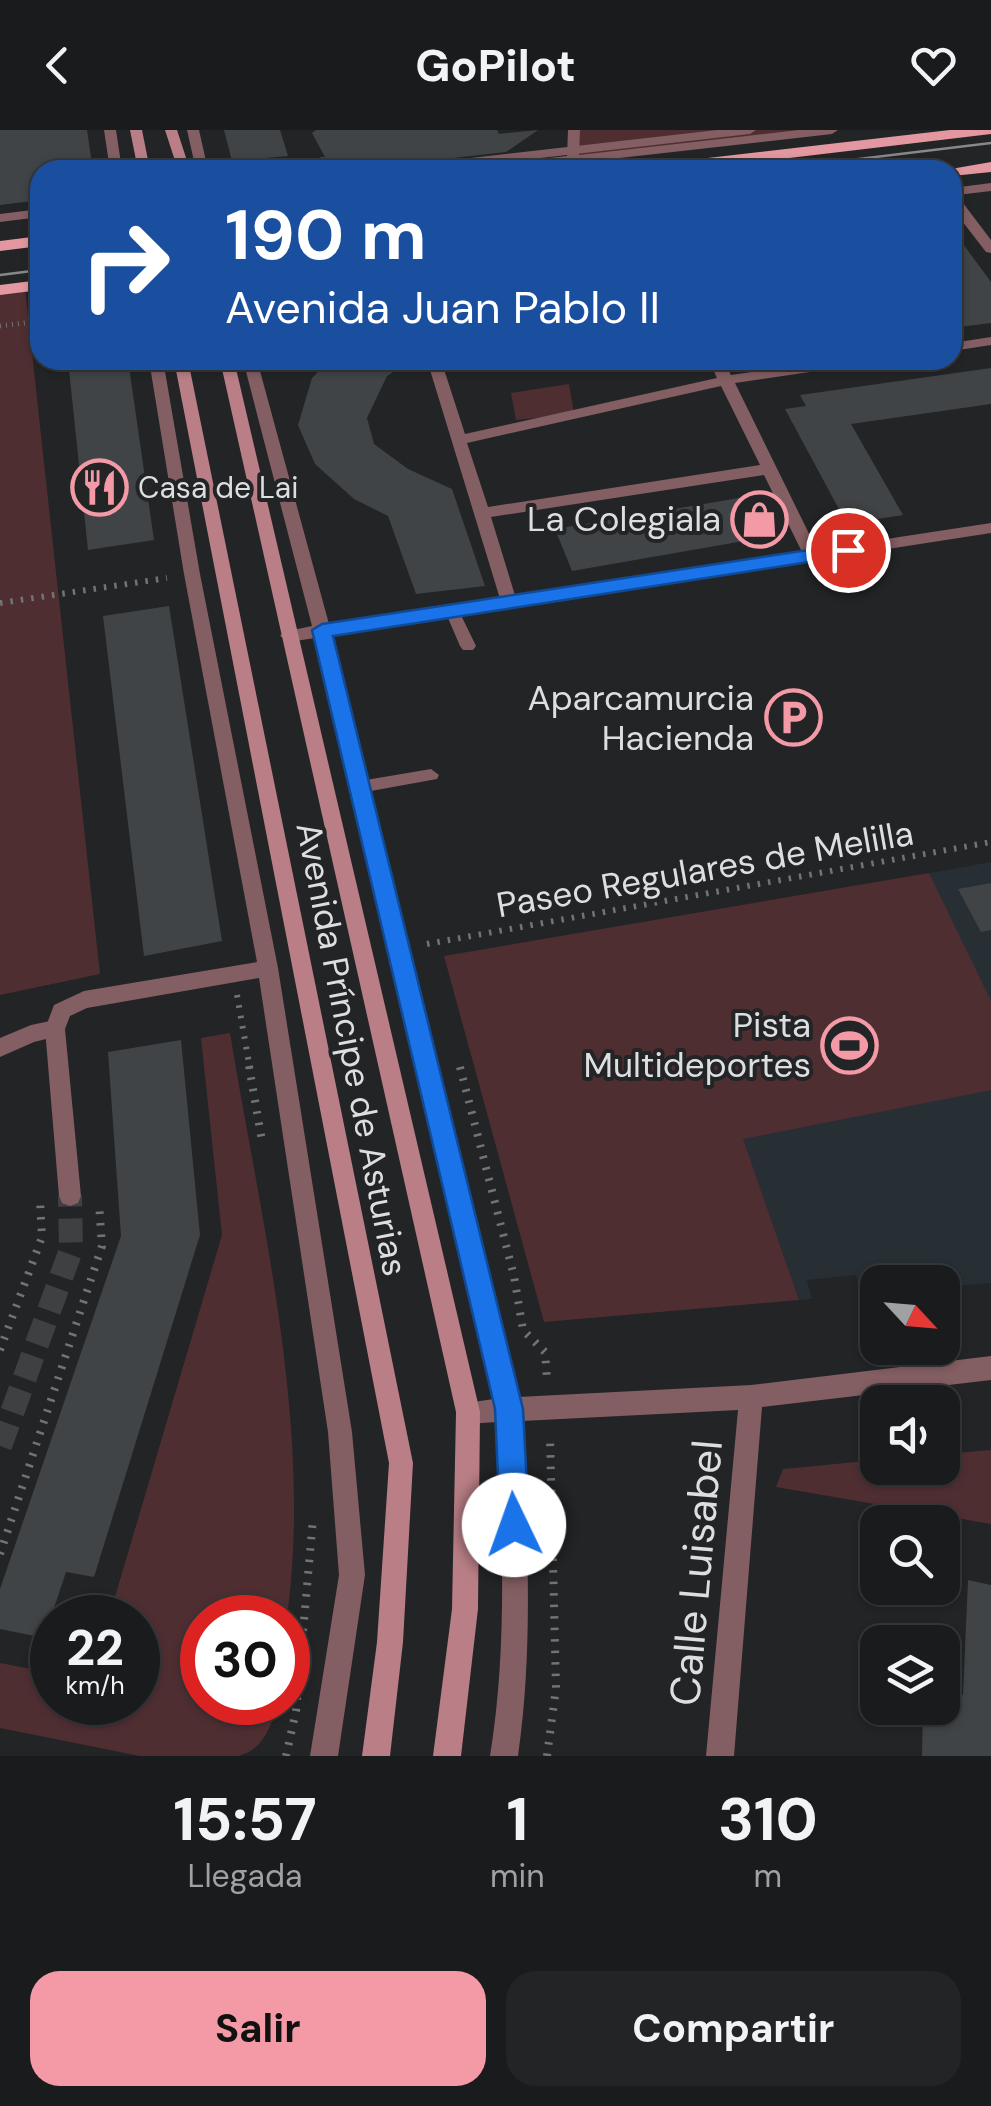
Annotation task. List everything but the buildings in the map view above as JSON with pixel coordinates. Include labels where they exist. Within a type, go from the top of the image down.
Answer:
[{"type":"main road","points":[[136,130],[142,160]]},
{"type":"main road","points":[[171,130],[181,160]]},
{"type":"main road","points":[[733,160],[990,130]]},
{"type":"main road","points":[[962,170],[991,166]]},
{"type":"main road","points":[[0,246],[30,242]]},
{"type":"main road","points":[[0,290],[30,287]]},
{"type":"main road","name":"Avenida Príncipe de Asturias","points":[[183,370],[401,1464],[390,1642],[376,1756]]},
{"type":"main road","name":"Avenida Príncipe de Asturias","points":[[229,370],[468,1412],[464,1609],[447,1756]]},
{"type":"street","points":[[110,130],[114,160]]},
{"type":"street","points":[[193,130],[203,160]]},
{"type":"street","points":[[573,154],[574,130]]},
{"type":"street","points":[[538,160],[750,130]]},
{"type":"street","points":[[669,139],[832,130]]},
{"type":"street","points":[[508,160],[573,154]]},
{"type":"street","points":[[962,193],[991,188]]},
{"type":"street","points":[[962,209],[991,249]]},
{"type":"street","points":[[0,218],[30,214]]},
{"type":"street","points":[[962,345],[991,341]]},
{"type":"street","points":[[158,370],[192,574],[268,968],[340,1432],[352,1576],[324,1756]]},
{"type":"street","points":[[253,370],[322,630],[509,1409],[516,1564],[514,1690],[504,1756]]},
{"type":"street","points":[[437,370],[509,602]]},
{"type":"street","points":[[721,370],[812,556]]},
{"type":"street","points":[[459,440],[726,380],[796,370]]},
{"type":"street","points":[[482,513],[770,469]]},
{"type":"street","points":[[289,636],[991,528]]},
{"type":"street","points":[[70,1196],[56,1030],[61,1012],[84,1000],[268,968]]},
{"type":"street","points":[[0,1048],[31,1034],[56,1030]]},
{"type":"street","points":[[468,1412],[751,1397],[991,1368]]},
{"type":"street","name":"Calle Luisabel","points":[[720,1756],[751,1397]]},
{"type":"lane","points":[[452,611],[468,646]]},
{"type":"lane","points":[[360,787],[431,774]]},
{"type":"path","points":[[0,326],[30,322]]},
{"type":"path","points":[[0,602],[192,574]]},
{"type":"path","name":"Paseo Regulares de Melilla","points":[[428,944],[991,842]]},
{"type":"path","points":[[234,974],[263,1149]]},
{"type":"path","points":[[0,1350],[42,1237],[39,1183]]},
{"type":"path","points":[[0,1554],[102,1246],[98,1192]]},
{"type":"path","points":[[467,1227],[500,1220]]},
{"type":"path","points":[[286,1756],[296,1710],[314,1538],[312,1498]]},
{"type":"shaded area","points":[[574,130],[815,130],[573,158]]},
{"type":"shaded area","points":[[25,289],[30,370],[34,370],[100,974],[0,995],[0,292]]},
{"type":"shaded area","points":[[569,384],[574,414],[516,420],[511,393]]},
{"type":"shaded area","name":"Pista Multideportes","points":[[991,862],[991,1283],[960,1286],[960,1265],[860,1265],[860,1291],[856,1275],[807,1280],[812,1299],[799,1300],[666,921]]},
{"type":"shaded area","points":[[929,873],[991,1001],[991,1090],[743,1139],[799,1300],[544,1322],[444,956]]},
{"type":"shaded area","points":[[230,1033],[269,1251],[289,1399],[293,1545],[289,1595],[180,1595],[180,1725],[270,1725],[255,1748],[238,1756],[140,1756],[0,1728],[0,1663],[30,1669],[30,1725],[160,1725],[160,1595],[116,1595],[222,1235],[201,1038]]},
{"type":"shaded area","points":[[991,1450],[991,1524],[960,1519],[960,1505],[881,1505],[776,1487],[783,1469],[860,1462],[860,1485],[960,1485],[960,1453]]},
{"type":"tunnel","points":[[0,1446],[71,1250],[70,1196]]},
{"type":"tram line","points":[[851,160],[991,143]]},
{"type":"tram line","points":[[0,275],[30,271]]},
{"type":"place","name":"Casa de Lai","points":[[99,487]]},
{"type":"place","name":"La Colegiala","points":[[760,519]]},
{"type":"place","name":"Aparcamurcia Hacienda","points":[[793,718]]},
{"type":"place","name":"Pista Multideportes","points":[[850,1045]]},
{"type":"route","points":[[514,1525],[509,1409],[322,630],[848,550]]}]
